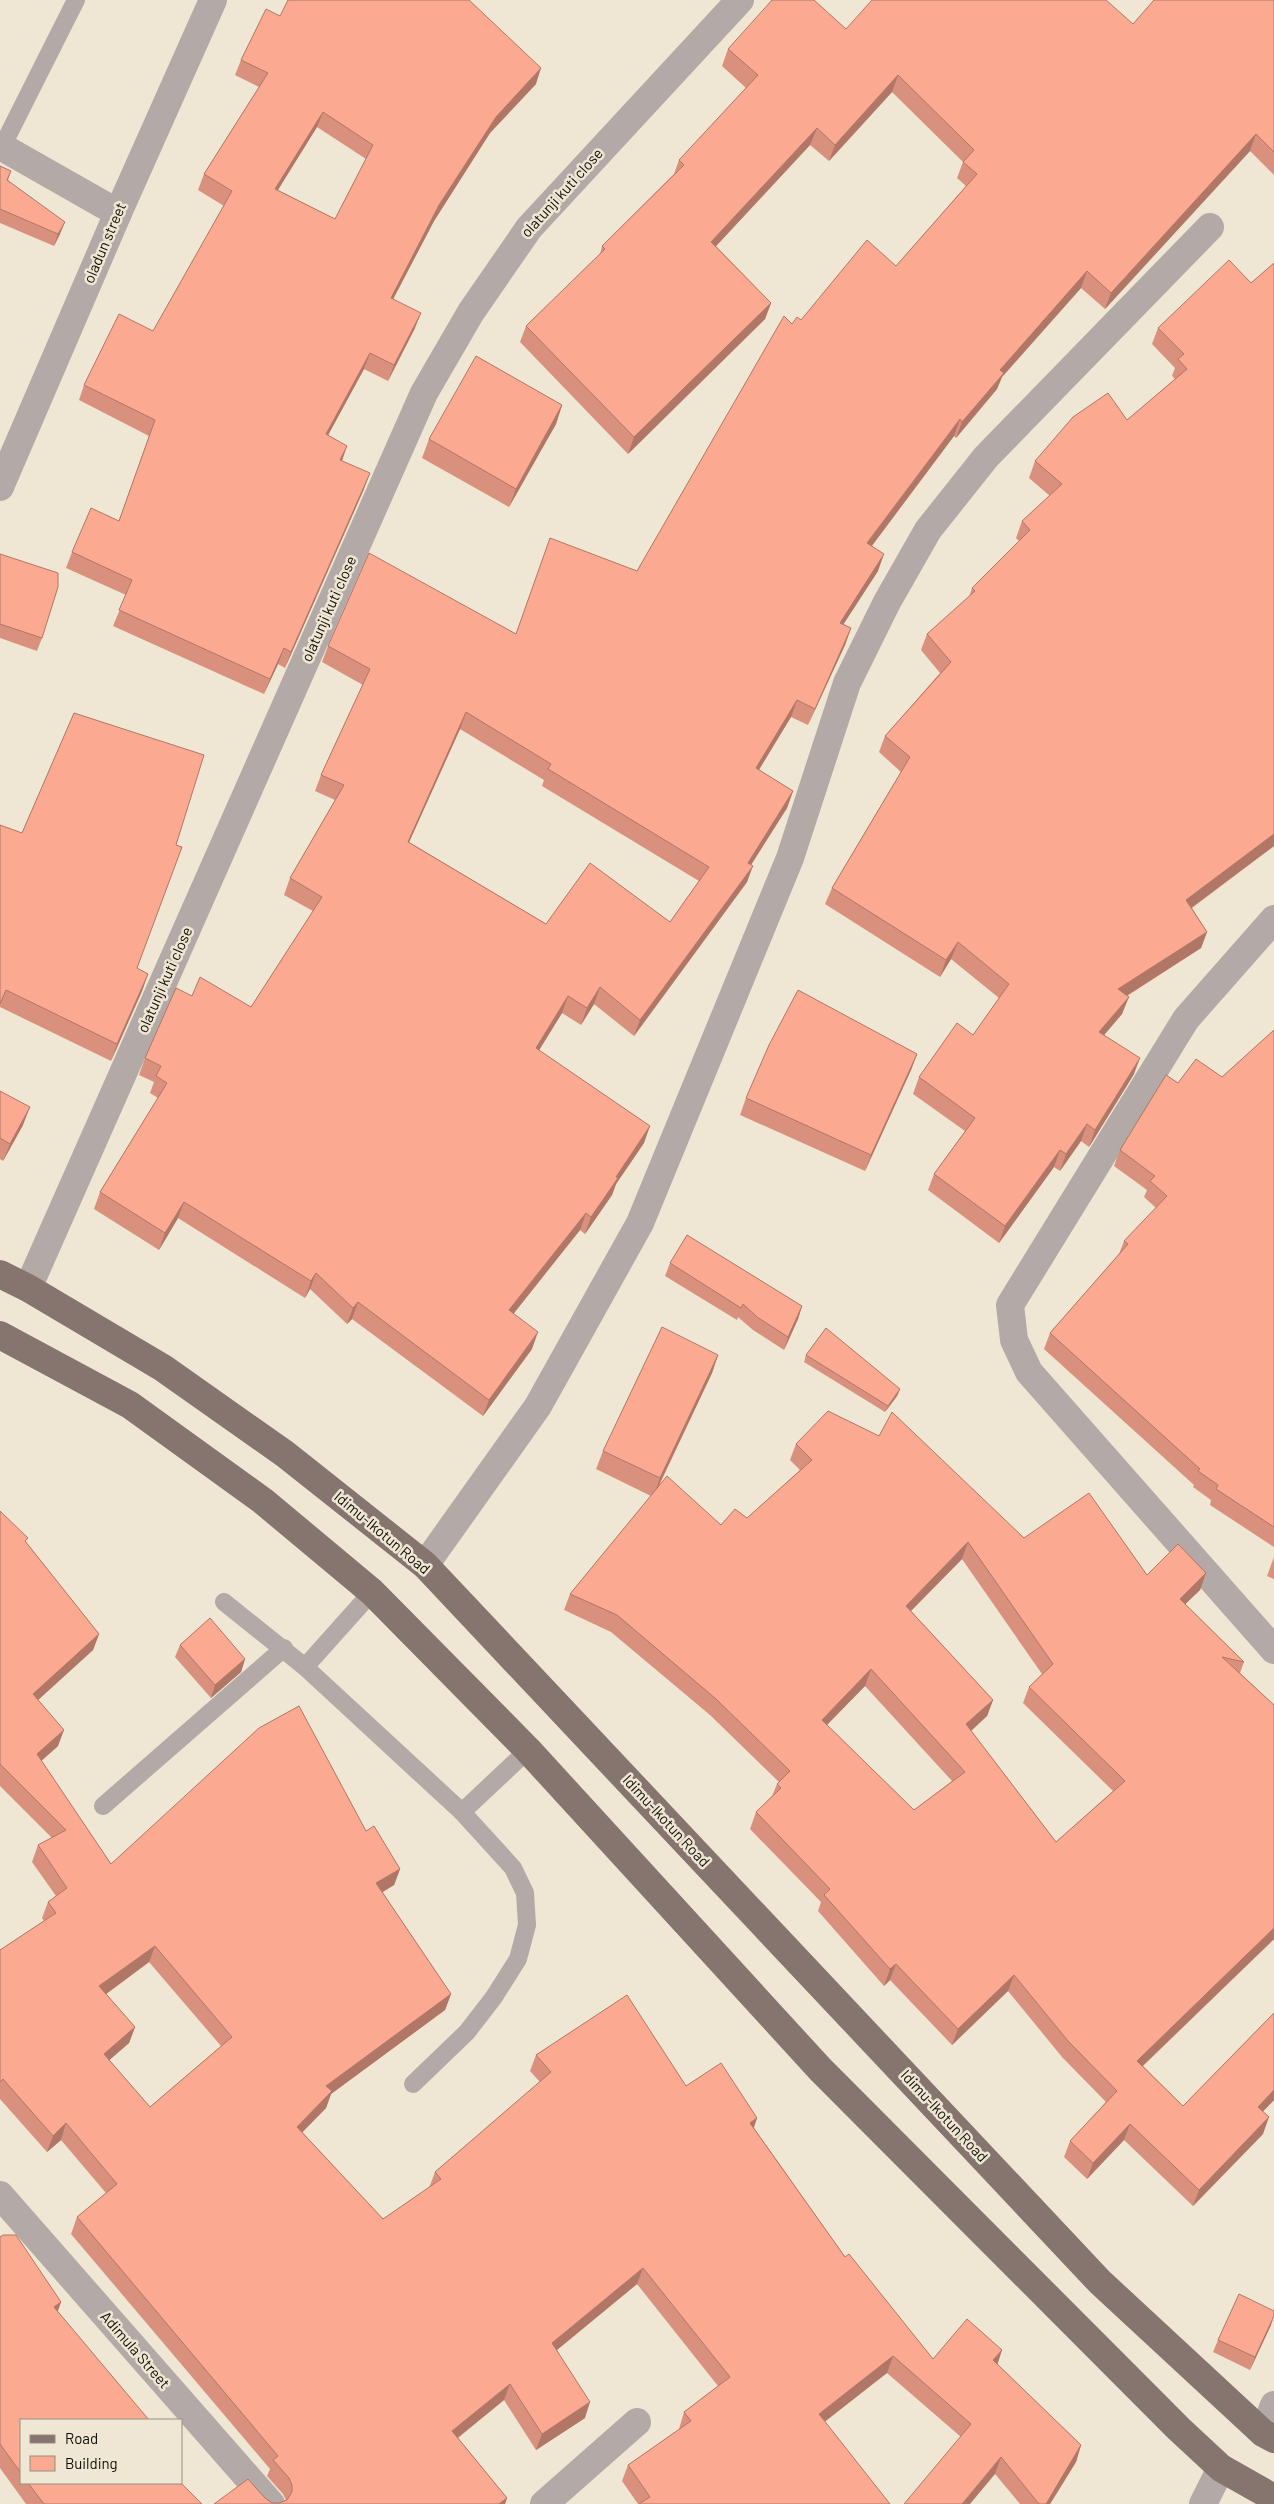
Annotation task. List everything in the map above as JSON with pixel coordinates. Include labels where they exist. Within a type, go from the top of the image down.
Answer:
[{"type":"main road","name":"Idimu-Ikotun Road","points":[[0,1274],[28,1288],[163,1368],[285,1454],[425,1565],[1100,2282],[1269,2436]]},
{"type":"main road","points":[[0,1335],[130,1405],[262,1501],[372,1592],[528,1750],[820,2069],[1178,2428],[1221,2468],[1274,2498]]},
{"type":"street","name":"oladun street","points":[[0,487],[118,212],[213,0]]},
{"type":"street","name":"olatunji kuti close","points":[[28,1288],[424,393],[471,312],[529,228],[740,0]]},
{"type":"street","points":[[1,146],[118,212]]},
{"type":"street","points":[[425,1565],[538,1406],[640,1223],[790,858],[846,683],[887,602],[928,530],[986,457],[1210,227]]},
{"type":"street","points":[[1274,919],[1186,1019],[1010,1305],[1014,1340],[1029,1372],[1274,1650]]},
{"type":"street","name":"Adimula Street","points":[[0,2195],[271,2504]]},
{"type":"street","points":[[1269,2436],[1274,2405]]},
{"type":"street","points":[[544,2504],[637,2422]]},
{"type":"street","points":[[1203,2504],[1221,2468]]},
{"type":"lane","points":[[1,146],[76,0]]},
{"type":"lane","points":[[305,1667],[372,1592]]},
{"type":"lane","points":[[224,1602],[284,1648],[462,1812],[513,1868],[525,1894],[527,1925],[518,1959],[494,1997],[467,2032],[413,2084]]},
{"type":"lane","points":[[103,1806],[284,1648]]},
{"type":"lane","points":[[462,1812],[528,1750]]},
{"type":"building","points":[[288,0],[469,0],[541,68],[496,117],[439,205],[391,298],[421,313],[394,365],[370,353],[326,434],[347,446],[340,460],[370,473],[291,652],[284,648],[270,679],[119,610],[132,580],[72,552],[91,508],[119,521],[155,420],[84,385],[119,314],[153,331],[232,191],[204,174],[268,73],[241,60],[266,9],[280,16]],"holes":[[[323,112],[373,145],[335,219],[275,189]]]},
{"type":"building","points":[[772,0],[814,0],[846,29],[872,0],[1106,0],[1133,24],[1154,0],[1274,0],[1274,152],[1256,134],[1111,293],[1087,271],[1000,370],[1004,373],[962,422],[960,419],[867,543],[884,554],[840,623],[851,628],[815,709],[797,700],[756,768],[793,791],[748,863],[753,866],[640,1020],[600,987],[587,1008],[568,996],[536,1048],[650,1126],[591,1217],[586,1213],[509,1310],[538,1332],[489,1400],[358,1302],[353,1308],[316,1273],[311,1281],[184,1202],[165,1233],[100,1192],[167,1083],[156,1076],[161,1066],[145,1058],[176,988],[192,996],[200,977],[251,1007],[322,897],[290,878],[344,785],[321,775],[370,669],[328,646],[369,553],[516,634],[550,538],[637,571],[784,316],[792,324],[797,317],[801,320],[867,240],[896,266],[977,174],[963,162],[974,150],[898,75],[835,145],[817,128],[711,242],[771,303],[634,437],[526,326],[605,249],[602,246],[684,165],[679,160],[758,75],[728,49]],"holes":[[[466,712],[551,764],[548,769],[709,867],[670,922],[590,863],[546,924],[408,842]]]},
{"type":"building","points":[[0,166],[11,171],[7,180],[65,222],[58,234],[0,209]]},
{"type":"building","points":[[1229,260],[1251,283],[1274,263],[1274,834],[1186,900],[1207,932],[1118,989],[1129,997],[1099,1032],[1140,1058],[1095,1130],[1087,1124],[1066,1154],[1060,1150],[1005,1226],[934,1174],[975,1118],[919,1077],[957,1023],[973,1035],[1009,984],[958,942],[946,960],[832,888],[910,757],[885,736],[951,662],[927,634],[975,591],[972,588],[1030,530],[1022,521],[1062,484],[1035,461],[1073,417],[1108,393],[1127,420],[1187,369],[1178,359],[1184,354],[1158,328]]},
{"type":"building","points":[[476,356],[562,405],[516,489],[429,439]]},
{"type":"building","points":[[0,554],[58,573],[58,587],[42,638],[0,624]]},
{"type":"building","points":[[74,713],[204,755],[176,845],[182,847],[137,968],[148,974],[117,1044],[6,990],[0,1004],[0,825],[22,833]]},
{"type":"building","points":[[798,990],[917,1054],[871,1155],[746,1098],[769,1045]]},
{"type":"building","points":[[1274,1030],[1274,1527],[1216,1489],[1218,1485],[1198,1471],[1200,1469],[1050,1333],[1128,1244],[1124,1241],[1167,1196],[1150,1181],[1155,1176],[1120,1150],[1166,1075],[1178,1083],[1196,1059],[1222,1077]]},
{"type":"building","points":[[0,1091],[30,1107],[10,1144],[0,1138]]},
{"type":"building","points":[[687,1235],[802,1306],[788,1337],[757,1317],[743,1304],[741,1308],[670,1263]]},
{"type":"building","points":[[662,1327],[718,1355],[660,1478],[603,1451]]},
{"type":"building","points":[[826,1328],[900,1389],[888,1406],[806,1355]]},
{"type":"building","points":[[828,1411],[879,1436],[892,1412],[1024,1538],[1089,1493],[1147,1575],[1178,1544],[1206,1573],[1180,1599],[1244,1662],[1222,1657],[1274,1705],[1274,1928],[1137,2061],[1183,2106],[1274,2013],[1274,2090],[1258,2107],[1269,2117],[1199,2190],[1130,2124],[1093,2163],[1070,2141],[1117,2091],[1068,2041],[1014,1975],[958,2029],[896,1964],[890,1969],[824,1895],[830,1889],[756,1812],[781,1788],[777,1784],[790,1771],[716,1699],[617,1615],[570,1594],[667,1476],[721,1525],[735,1509],[747,1518],[812,1460],[796,1444]],"holes":[[[968,1542],[1053,1664],[1029,1687],[1125,1781],[1056,1842],[966,1724],[993,1700],[906,1606]],[[871,1669],[965,1772],[914,1810],[822,1720]]]},
{"type":"building","points":[[0,1511],[28,1538],[25,1541],[99,1634],[33,1694],[64,1730],[37,1754],[111,1864],[259,1728],[299,1706],[366,1831],[374,1826],[400,1869],[376,1883],[451,1994],[326,2086],[332,2091],[297,2127],[383,2219],[441,2179],[435,2172],[551,2072],[536,2055],[627,1995],[686,2086],[721,2063],[757,2118],[750,2123],[845,2257],[849,2254],[933,2359],[967,2319],[1002,2350],[993,2360],[1081,2445],[1046,2504],[1039,2504],[1001,2457],[962,2504],[904,2504],[971,2424],[893,2356],[819,2414],[890,2504],[639,2504],[650,2497],[628,2465],[691,2421],[684,2412],[730,2377],[643,2268],[552,2343],[590,2402],[542,2434],[510,2384],[452,2431],[507,2498],[499,2504],[214,2504],[248,2479],[272,2503],[287,2500],[292,2492],[292,2485],[289,2478],[273,2460],[278,2456],[77,2217],[117,2184],[66,2123],[53,2136],[3,2079],[0,2082],[0,1950],[56,1913],[48,1902],[67,1888],[38,1845],[66,1830],[0,1764]],"holes":[[[155,1946],[232,2037],[150,2107],[104,2054],[135,2027],[99,1986]]]},
{"type":"building","points":[[210,1618],[245,1659],[215,1685],[180,1645]]},
{"type":"building","points":[[3,2235],[16,2235],[61,2302],[54,2307],[148,2419],[20,2419],[20,2472],[0,2444],[0,2237]]},
{"type":"building","points":[[1239,2294],[1274,2311],[1274,2316],[1255,2357],[1218,2340]]},
{"type":"building","points":[[29,2484],[182,2484],[202,2504],[44,2504]]}]
